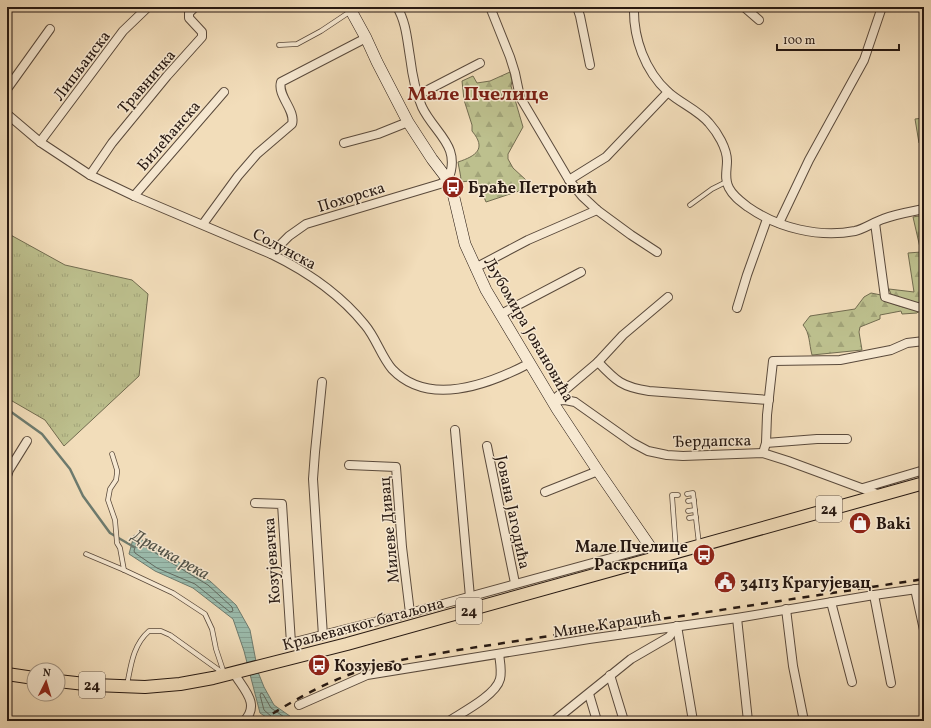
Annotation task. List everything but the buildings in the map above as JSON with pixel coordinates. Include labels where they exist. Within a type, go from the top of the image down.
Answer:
[{"type":"main road","name":"Краљевачког батаљона","points":[[232,673],[273,664],[405,628],[924,483]]},
{"type":"main road","name":"24","points":[[66,682],[127,687],[180,684],[232,673]]},
{"type":"main road","points":[[7,674],[26,677]]},
{"type":"street","name":"Липљанска","points":[[40,142],[123,31],[148,7]]},
{"type":"street","name":"Травничка","points":[[90,175],[112,143],[167,76],[202,37],[202,32],[189,18],[190,12],[195,7]]},
{"type":"street","points":[[397,7],[405,25],[413,78],[418,95],[428,117],[451,153],[453,167],[448,180]]},
{"type":"street","points":[[490,7],[510,57],[520,97],[569,180],[596,210],[657,252]]},
{"type":"street","points":[[577,7],[590,65]]},
{"type":"street","points":[[634,7],[638,39],[646,65],[668,92],[709,122],[718,136],[726,155],[726,182],[738,200],[767,219],[813,232],[835,233],[856,231],[884,218],[924,208]]},
{"type":"street","points":[[744,7],[759,20]]},
{"type":"street","points":[[779,223],[809,160],[864,60],[882,7]]},
{"type":"street","name":"Љубомира Јовановића","points":[[350,9],[408,122],[432,159],[448,180],[452,189],[461,231],[475,268],[486,290],[552,401],[658,558]]},
{"type":"street","points":[[7,90],[50,29]]},
{"type":"street","points":[[203,224],[238,176],[257,154],[292,124],[292,117],[281,89],[281,82],[366,38]]},
{"type":"street","points":[[418,95],[480,63]]},
{"type":"street","name":"Билећанска","points":[[134,196],[224,92]]},
{"type":"street","points":[[569,180],[606,158],[668,92]]},
{"type":"street","name":"Солунска","points":[[7,114],[40,142],[90,175],[134,196],[271,254],[289,263],[332,291],[364,324],[391,367],[400,376],[411,383],[444,390],[461,388],[487,382],[530,362]]},
{"type":"street","points":[[344,143],[378,134],[408,122]]},
{"type":"street","name":"Похорска","points":[[271,254],[289,236],[306,224],[440,184],[448,180]]},
{"type":"street","points":[[475,268],[528,240],[596,210]]},
{"type":"street","points":[[737,308],[767,219]]},
{"type":"street","points":[[875,223],[885,297],[924,310]]},
{"type":"street","points":[[501,314],[581,272]]},
{"type":"street","points":[[552,401],[598,362],[623,335],[668,297]]},
{"type":"street","points":[[763,453],[766,443],[766,415],[773,361],[840,360],[891,350],[907,343],[924,341]]},
{"type":"street","points":[[598,362],[611,376],[631,388],[649,391],[769,400]]},
{"type":"street","points":[[322,382],[315,452],[314,479],[323,636],[651,547]]},
{"type":"street","name":"Ђердапска","points":[[552,401],[569,400],[575,402],[633,443],[648,451],[667,455],[683,456],[763,453],[881,495]]},
{"type":"street","points":[[455,430],[470,597]]},
{"type":"street","points":[[766,443],[817,438],[847,439]]},
{"type":"street","points":[[7,476],[9,470],[27,441]]},
{"type":"street","name":"Јована Јагодића","points":[[486,446],[515,584]]},
{"type":"street","name":"Милеве Дивац","points":[[350,465],[396,467],[402,547],[410,613]]},
{"type":"street","points":[[863,488],[924,470]]},
{"type":"street","points":[[545,492],[598,471]]},
{"type":"street","name":"Козујевачка","points":[[255,503],[282,504],[291,643],[323,636]]},
{"type":"street","name":"Мине Караџић","points":[[299,705],[367,675],[589,639],[737,618],[924,588]]},
{"type":"street","points":[[915,590],[924,630]]},
{"type":"street","points":[[874,595],[891,683]]},
{"type":"street","points":[[831,602],[852,682]]},
{"type":"street","points":[[786,609],[793,666],[804,721]]},
{"type":"street","points":[[737,618],[748,721]]},
{"type":"street","points":[[554,721],[631,659],[669,637],[677,626]]},
{"type":"street","points":[[677,626],[693,721]]},
{"type":"street","points":[[449,721],[496,690],[500,679],[500,654]]},
{"type":"street","points":[[232,673],[252,703],[251,713],[244,721]]},
{"type":"street","points":[[610,675],[624,721]]},
{"type":"street","points":[[588,694],[597,721]]},
{"type":"lane","points":[[279,45],[297,44],[321,31],[350,9]]},
{"type":"lane","points":[[690,205],[712,189],[726,182]]},
{"type":"lane","points":[[112,454],[118,473],[109,492],[108,500],[115,520],[117,543],[120,548],[124,570]]},
{"type":"lane","points":[[687,494],[694,493],[699,546]]},
{"type":"lane","points":[[676,553],[672,495],[678,495]]},
{"type":"lane","points":[[688,501],[694,500]]},
{"type":"lane","points":[[673,502],[678,502]]},
{"type":"lane","points":[[688,511],[695,510]]},
{"type":"lane","points":[[673,513],[679,512]]},
{"type":"lane","points":[[689,518],[696,517]]},
{"type":"lane","points":[[674,519],[680,519]]},
{"type":"lane","points":[[86,554],[172,593],[205,614],[212,629],[219,660],[232,673]]},
{"type":"lane","points":[[127,687],[131,662],[142,638],[149,631],[161,631],[170,635],[232,673]]},
{"type":"green space","points":[[510,72],[512,81],[511,86],[523,127],[508,154],[508,159],[513,168],[526,180],[528,188],[486,202],[477,180],[461,182],[458,162],[470,157],[479,147],[479,143],[472,131],[472,125],[464,100],[462,81],[473,76],[477,83],[490,81]]},
{"type":"green space","points":[[924,118],[924,142],[919,143],[915,119]]},
{"type":"green space","points":[[924,215],[924,306],[892,297],[889,289],[914,292],[908,253],[921,252],[913,217]]},
{"type":"green space","points":[[7,233],[65,265],[132,280],[148,294],[139,376],[64,446],[45,420],[7,398]]},
{"type":"green space","points":[[871,293],[881,295],[893,304],[919,311],[917,313],[902,314],[901,311],[880,315],[880,319],[860,327],[859,332],[862,350],[812,355],[808,335],[803,325],[810,316],[855,309],[864,297]]},
{"type":"water","points":[[134,535],[210,581],[236,605],[250,630],[258,672],[264,687],[274,705],[297,721],[272,721],[260,713],[244,651],[233,619],[193,588],[155,571],[129,554]]},
{"type":"waterway","name":"Драчка река","points":[[7,409],[42,434],[70,469],[83,496],[110,533],[134,547]]},
{"type":"railway","points":[[261,721],[296,700],[333,681],[371,667],[396,661],[458,650],[924,579]]},
{"type":"place","name":"Браће Петровић","points":[[453,187]]},
{"type":"place","name":"Baki","points":[[860,523]]},
{"type":"place","name":"Мале Пчелице Раскрсница","points":[[704,555]]},
{"type":"place","name":"34113 Крагујевац","points":[[725,582]]},
{"type":"place","name":"Козујево","points":[[319,665]]},
{"type":"district","name":"Мале Пчелице","points":[[478,93]]}]
